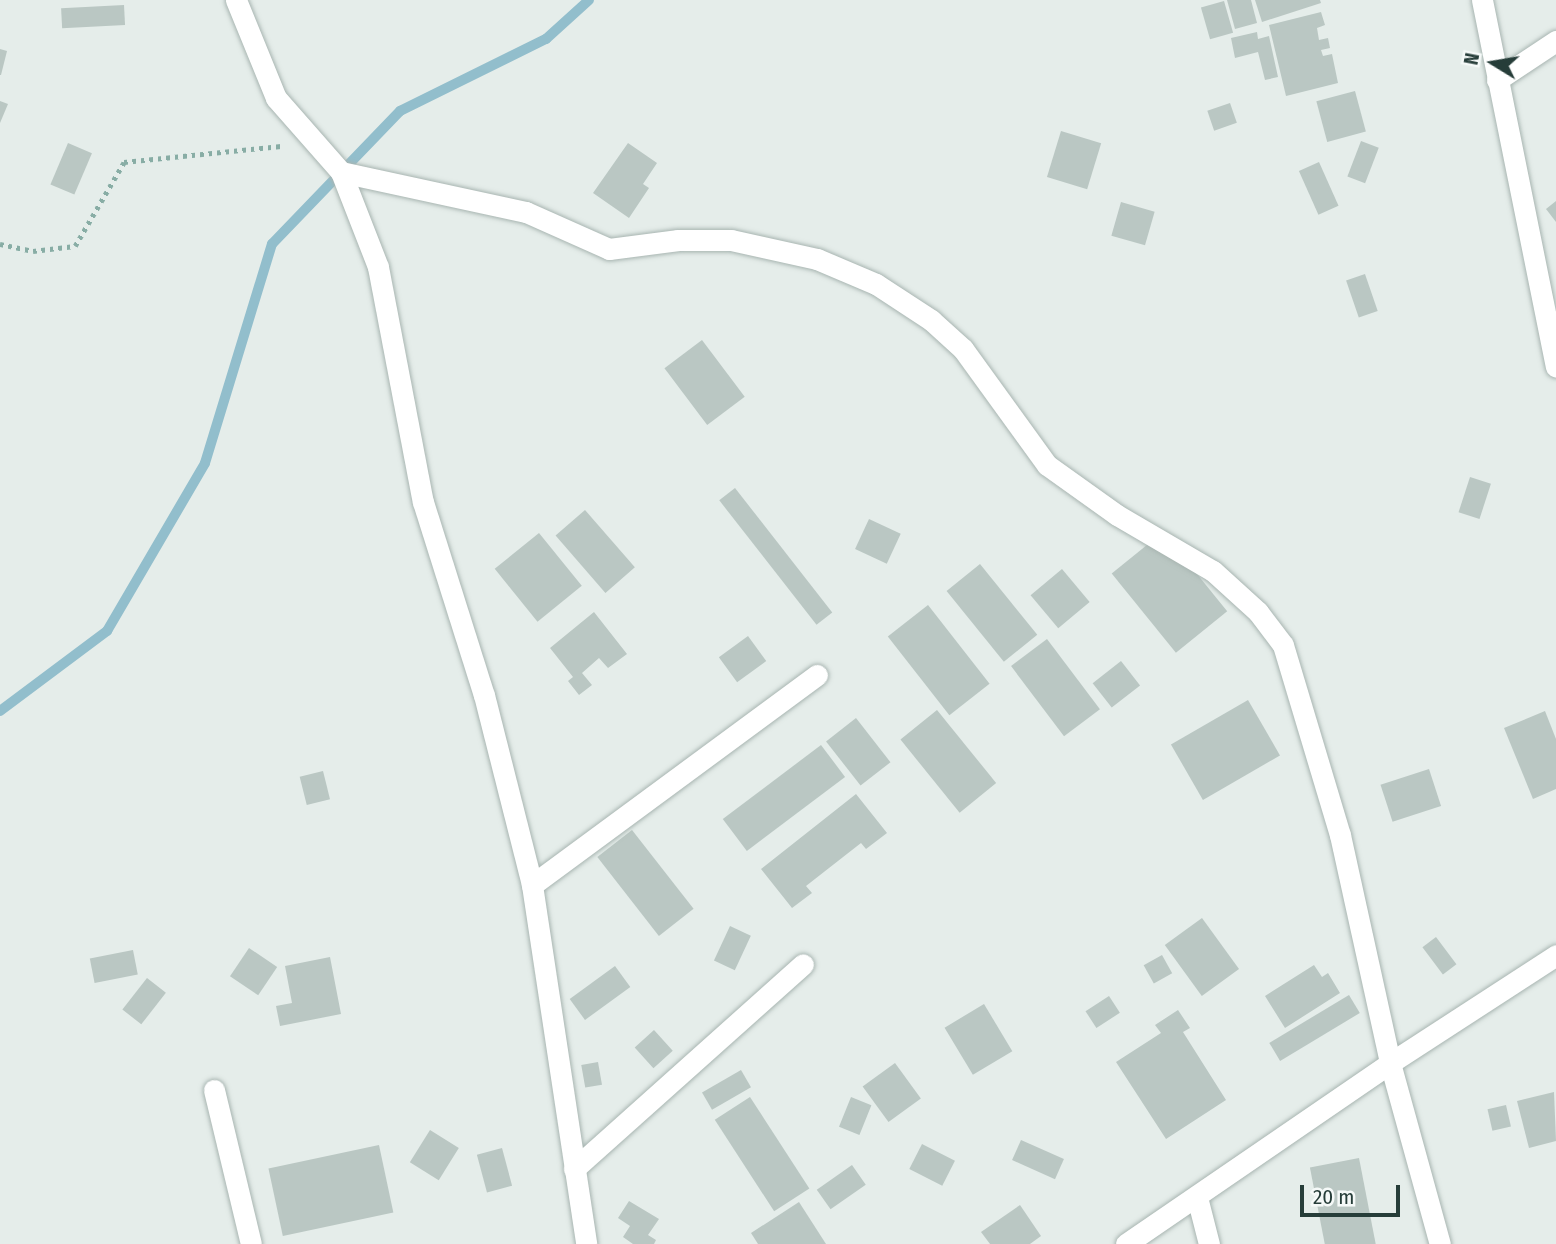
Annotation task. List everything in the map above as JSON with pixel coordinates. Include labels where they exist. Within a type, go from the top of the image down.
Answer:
[{"type":"street","points":[[236,0],[276,98],[297,127],[335,164],[378,267],[423,502],[484,695],[532,885],[586,1244]]},
{"type":"street","points":[[1482,0],[1556,366]]},
{"type":"street","points":[[1497,80],[1556,41]]},
{"type":"street","points":[[335,164],[526,212],[609,248],[678,240],[731,240],[817,259],[876,284],[931,320],[964,349],[1048,465],[1117,515],[1213,571],[1258,612],[1283,645],[1340,835],[1390,1063],[1440,1244]]},
{"type":"street","points":[[532,885],[817,675]]},
{"type":"street","points":[[1126,1244],[1390,1063],[1556,955]]},
{"type":"street","points":[[574,1169],[803,964]]},
{"type":"street","points":[[214,1090],[251,1244]]},
{"type":"street","points":[[1197,1197],[1209,1244]]},
{"type":"path","points":[[0,244],[33,251],[75,246],[124,162],[278,145],[335,164]]},
{"type":"building","points":[[1227,0],[1251,0],[1257,23],[1235,29]]},
{"type":"building","points":[[1255,0],[1320,0],[1321,3],[1262,22]]},
{"type":"building","points":[[1224,1],[1233,33],[1210,39],[1201,8]]},
{"type":"building","points":[[124,5],[125,25],[62,28],[61,8]]},
{"type":"building","points":[[1321,12],[1325,25],[1317,28],[1319,40],[1328,38],[1330,48],[1321,50],[1323,56],[1332,54],[1338,83],[1286,96],[1269,25]]},
{"type":"building","points":[[1257,32],[1258,39],[1269,36],[1278,77],[1265,80],[1258,52],[1235,58],[1231,38]]},
{"type":"building","points":[[0,49],[7,51],[1,75],[0,75]]},
{"type":"building","points":[[1355,91],[1366,132],[1327,142],[1316,101]]},
{"type":"building","points":[[0,101],[8,104],[0,123]]},
{"type":"building","points":[[1230,103],[1237,123],[1214,131],[1207,111]]},
{"type":"building","points":[[1061,131],[1101,143],[1087,189],[1047,177]]},
{"type":"building","points":[[1361,141],[1379,148],[1365,183],[1347,176]]},
{"type":"building","points":[[68,143],[92,153],[74,195],[50,184]]},
{"type":"building","points":[[628,143],[657,163],[643,184],[649,188],[629,218],[593,193]]},
{"type":"building","points":[[1319,162],[1339,206],[1318,215],[1299,171]]},
{"type":"building","points":[[1556,201],[1556,222],[1546,209]]},
{"type":"building","points":[[1121,202],[1155,212],[1145,245],[1111,236]]},
{"type":"building","points":[[1365,274],[1378,311],[1359,317],[1346,281]]},
{"type":"building","points":[[702,340],[745,397],[707,425],[664,368]]},
{"type":"building","points":[[1470,477],[1491,484],[1479,519],[1459,512]]},
{"type":"building","points":[[735,488],[832,613],[817,625],[719,500]]},
{"type":"building","points":[[585,510],[635,567],[605,593],[556,536]]},
{"type":"building","points":[[869,519],[901,534],[887,564],[855,549]]},
{"type":"building","points":[[1163,532],[1227,611],[1176,653],[1112,574]]},
{"type":"building","points":[[539,533],[582,586],[537,622],[495,569]]},
{"type":"building","points":[[980,564],[1037,635],[1004,662],[947,591]]},
{"type":"building","points":[[1062,569],[1090,602],[1058,628],[1031,595]]},
{"type":"building","points":[[928,605],[990,684],[949,715],[888,636]]},
{"type":"building","points":[[594,612],[627,654],[608,668],[599,658],[582,673],[592,685],[579,695],[568,681],[573,677],[550,648]]},
{"type":"building","points":[[748,636],[766,661],[737,682],[719,657]]},
{"type":"building","points":[[1047,639],[1100,709],[1064,736],[1011,666]]},
{"type":"building","points":[[1121,661],[1140,685],[1112,708],[1093,683]]},
{"type":"building","points":[[1248,700],[1280,755],[1203,800],[1171,744]]},
{"type":"building","points":[[937,710],[996,783],[960,813],[900,740]]},
{"type":"building","points":[[1545,711],[1556,739],[1556,789],[1533,799],[1504,728]]},
{"type":"building","points":[[856,718],[890,762],[861,786],[826,741]]},
{"type":"building","points":[[821,745],[845,777],[747,851],[723,819]]},
{"type":"building","points":[[1429,769],[1441,806],[1393,822],[1380,785]]},
{"type":"building","points":[[323,771],[330,799],[307,805],[300,777]]},
{"type":"building","points":[[856,794],[887,833],[866,849],[861,843],[806,886],[812,893],[792,908],[761,869]]},
{"type":"building","points":[[632,830],[694,909],[659,936],[597,857]]},
{"type":"building","points":[[1202,918],[1239,969],[1202,996],[1165,945]]},
{"type":"building","points":[[730,926],[751,936],[735,970],[714,960]]},
{"type":"building","points":[[1436,937],[1456,964],[1443,974],[1422,947]]},
{"type":"building","points":[[249,948],[277,967],[258,995],[230,976]]},
{"type":"building","points":[[133,950],[138,975],[95,983],[90,958]]},
{"type":"building","points":[[1162,955],[1172,973],[1154,984],[1144,965]]},
{"type":"building","points":[[330,957],[341,1014],[280,1026],[276,1006],[292,1003],[285,966]]},
{"type":"building","points":[[1314,965],[1322,977],[1328,973],[1340,993],[1285,1028],[1265,996]]},
{"type":"building","points":[[615,966],[630,987],[585,1020],[570,999]]},
{"type":"building","points":[[147,978],[166,993],[141,1024],[122,1010]]},
{"type":"building","points":[[1349,995],[1360,1013],[1280,1061],[1269,1043]]},
{"type":"building","points":[[1109,996],[1120,1013],[1096,1028],[1086,1011]]},
{"type":"building","points":[[984,1004],[1012,1051],[973,1075],[945,1028]]},
{"type":"building","points":[[1178,1010],[1190,1028],[1183,1032],[1226,1100],[1166,1139],[1116,1062],[1161,1033],[1155,1025]]},
{"type":"building","points":[[654,1030],[673,1051],[653,1068],[635,1047]]},
{"type":"building","points":[[598,1062],[602,1085],[585,1088],[581,1065]]},
{"type":"building","points":[[895,1063],[921,1099],[889,1122],[863,1087]]},
{"type":"building","points":[[741,1070],[751,1087],[712,1110],[702,1092]]},
{"type":"building","points":[[1554,1092],[1556,1141],[1529,1148],[1517,1101]]},
{"type":"building","points":[[750,1097],[809,1188],[774,1211],[715,1120]]},
{"type":"building","points":[[851,1097],[871,1105],[859,1135],[839,1127]]},
{"type":"building","points":[[1506,1105],[1511,1126],[1492,1131],[1487,1109]]},
{"type":"building","points":[[430,1130],[459,1148],[439,1180],[410,1162]]},
{"type":"building","points":[[1021,1140],[1064,1159],[1055,1179],[1012,1160]]},
{"type":"building","points":[[922,1144],[955,1161],[942,1186],[909,1169]]},
{"type":"building","points":[[379,1145],[393,1212],[283,1236],[268,1168]]},
{"type":"building","points":[[502,1148],[512,1186],[487,1192],[477,1155]]},
{"type":"building","points":[[1359,1158],[1376,1244],[1325,1244],[1310,1168]]},
{"type":"building","points":[[852,1165],[866,1185],[831,1209],[817,1190]]},
{"type":"building","points":[[629,1201],[659,1219],[648,1235],[656,1240],[654,1244],[633,1244],[623,1237],[630,1226],[618,1218]]},
{"type":"building","points":[[799,1202],[826,1244],[758,1244],[751,1233]]},
{"type":"building","points":[[1020,1205],[1041,1236],[1030,1244],[990,1244],[981,1232]]},
{"type":"waterway","points":[[0,711],[107,631],[205,463],[272,244],[400,111],[546,39],[589,0]]}]
